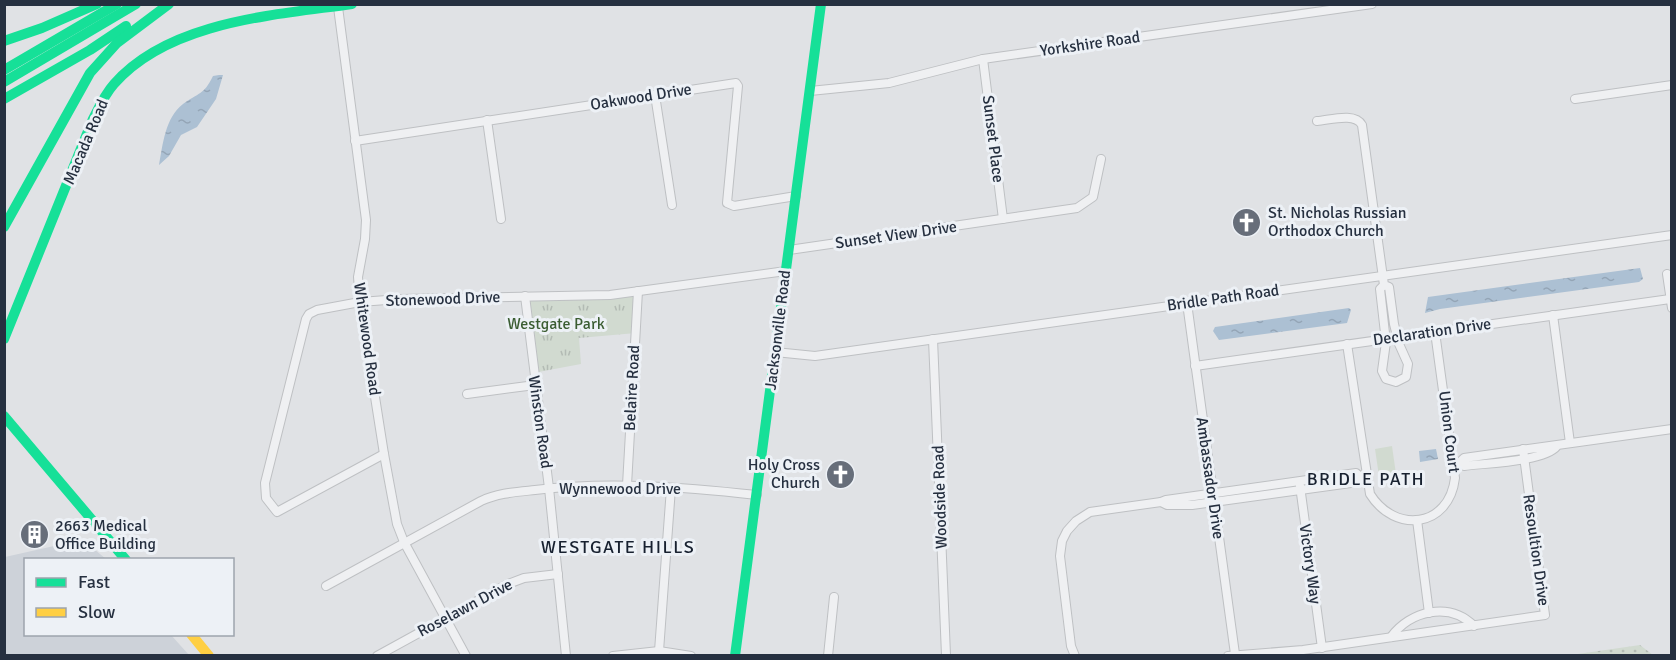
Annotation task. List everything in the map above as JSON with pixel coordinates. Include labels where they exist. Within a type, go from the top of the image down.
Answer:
[{"type":"main road","points":[[4,40],[42,28],[97,4]]},
{"type":"main road","points":[[4,70],[117,4]]},
{"type":"main road","points":[[4,82],[136,4]]},
{"type":"main road","points":[[4,99],[90,50],[159,4]]},
{"type":"main road","points":[[4,227],[80,88],[96,64],[117,44],[169,4]]},
{"type":"main road","name":"Macada Road","points":[[4,339],[93,119],[119,78],[150,55],[200,32],[239,22],[352,4]]},
{"type":"main road","name":"Jacksonville Road","points":[[735,656],[821,4]]},
{"type":"main road","points":[[4,416],[124,558]]},
{"type":"main road","points":[[193,636],[209,656]]},
{"type":"street","name":"Yorkshire Road","points":[[810,91],[890,83],[983,59],[1372,4]]},
{"type":"street","name":"Whitewood Road","points":[[338,6],[366,230],[358,277],[360,302],[397,524],[404,542],[466,656]]},
{"type":"street","name":"Sunset Place","points":[[983,59],[1003,219]]},
{"type":"street","name":"Oakwood Drive","points":[[356,141],[736,83],[738,86],[727,203],[734,206],[796,196]]},
{"type":"street","points":[[1575,99],[1671,85]]},
{"type":"street","points":[[655,95],[672,205]]},
{"type":"street","points":[[1317,121],[1353,117],[1361,122],[1384,285],[1380,289],[1385,339],[1382,371],[1386,380],[1399,381],[1406,377],[1409,366],[1397,337],[1389,287],[1384,285]]},
{"type":"street","points":[[487,120],[501,219]]},
{"type":"street","name":"Sunset View Drive","points":[[789,250],[1077,208],[1086,204],[1093,197],[1101,159]]},
{"type":"street","name":"Bridle Path Road","points":[[775,352],[815,356],[1671,235]]},
{"type":"street","name":"Stonewood Drive","points":[[384,454],[277,512],[266,498],[265,483],[309,314],[317,310],[360,302],[400,299],[610,295],[786,271]]},
{"type":"street","points":[[1667,274],[1671,308]]},
{"type":"street","name":"Belaire Road","points":[[627,485],[638,291]]},
{"type":"street","name":"Winston Road","points":[[525,296],[549,488],[566,656]]},
{"type":"street","name":"Declaration Drive","points":[[1195,366],[1670,299]]},
{"type":"street","name":"Ambassador Drive","points":[[1187,303],[1214,502],[1231,655]]},
{"type":"street","points":[[1552,315],[1570,443]]},
{"type":"street","name":"Union Court","points":[[1417,520],[1429,517],[1446,503],[1455,481],[1457,463],[1435,332]]},
{"type":"street","name":"Woodside Road","points":[[933,339],[946,655]]},
{"type":"street","points":[[1347,344],[1364,477],[1370,494],[1382,509],[1394,518],[1417,520],[1429,614]]},
{"type":"street","points":[[467,394],[535,385]]},
{"type":"street","points":[[1457,463],[1464,458],[1671,429]]},
{"type":"street","points":[[1457,463],[1464,466],[1524,459],[1539,456],[1554,450],[1557,446]]},
{"type":"street","name":"Resoultion Drive","points":[[1231,655],[1322,648],[1545,615],[1523,449]]},
{"type":"street","points":[[1075,656],[1071,646],[1060,556],[1065,534],[1076,521],[1090,512],[1356,473],[1364,477]]},
{"type":"street","points":[[1161,502],[1181,506],[1214,502],[1358,482],[1364,477]]},
{"type":"street","name":"Victory Way","points":[[1299,481],[1322,648]]},
{"type":"street","name":"Wynnewood Drive","points":[[326,586],[487,498],[503,494],[549,488],[627,485],[757,495]]},
{"type":"street","points":[[659,651],[671,488]]},
{"type":"street","name":"Roselawn Drive","points":[[377,656],[515,581],[558,574]]},
{"type":"street","points":[[828,656],[834,597]]},
{"type":"street","points":[[1391,637],[1402,623],[1429,614],[1455,613],[1467,619],[1474,626]]},
{"type":"street","points":[[613,656],[659,651],[691,656]]},
{"type":"shaded area","points":[[63,544],[89,545],[105,558],[24,558],[24,636],[172,636],[189,655],[5,655],[5,557]]},
{"type":"green space","name":"Westgate Park","points":[[638,291],[636,333],[579,338],[581,364],[533,373],[525,296]]},
{"type":"green space","points":[[550,343],[553,364],[541,365],[538,344]]},
{"type":"green space","points":[[1392,446],[1397,481],[1380,483],[1375,449]]},
{"type":"green space","points":[[1640,645],[1653,655],[1571,655]]},
{"type":"water","points":[[223,75],[216,99],[197,127],[181,135],[169,156],[159,165],[172,116],[183,104],[203,90],[213,76]]},
{"type":"water","points":[[1640,268],[1643,279],[1639,282],[1440,309],[1425,313],[1428,297]]},
{"type":"water","points":[[1349,308],[1351,310],[1347,323],[1219,340],[1213,331],[1215,327]]},
{"type":"water","points":[[1436,449],[1438,459],[1420,462],[1419,451]]},
{"type":"traffic: fast","points":[[4,41],[42,28],[97,4]]},
{"type":"traffic: fast","points":[[4,70],[117,4]]},
{"type":"traffic: fast","points":[[4,82],[136,4]]},
{"type":"traffic: fast","points":[[4,227],[90,73],[117,43],[169,4]]},
{"type":"traffic: fast","points":[[4,339],[93,119],[114,84],[137,63],[164,46],[193,34],[225,24],[352,4]]},
{"type":"traffic: fast","points":[[735,656],[821,4]]},
{"type":"traffic: fast","points":[[4,99],[90,50],[126,26]]},
{"type":"traffic: fast","points":[[4,416],[124,558]]},
{"type":"traffic: slow","points":[[193,636],[209,656]]},
{"type":"place","name":"St. Nicholas Russian Orthodox Church","points":[[1247,222]]},
{"type":"place","name":"Holy Cross Church","points":[[841,474]]},
{"type":"place","name":"2663 Medical Office Building","points":[[34,535]]},
{"type":"district","name":"BRIDLE PATH","points":[[1366,479]]},
{"type":"district","name":"WESTGATE HILLS","points":[[618,547]]}]
